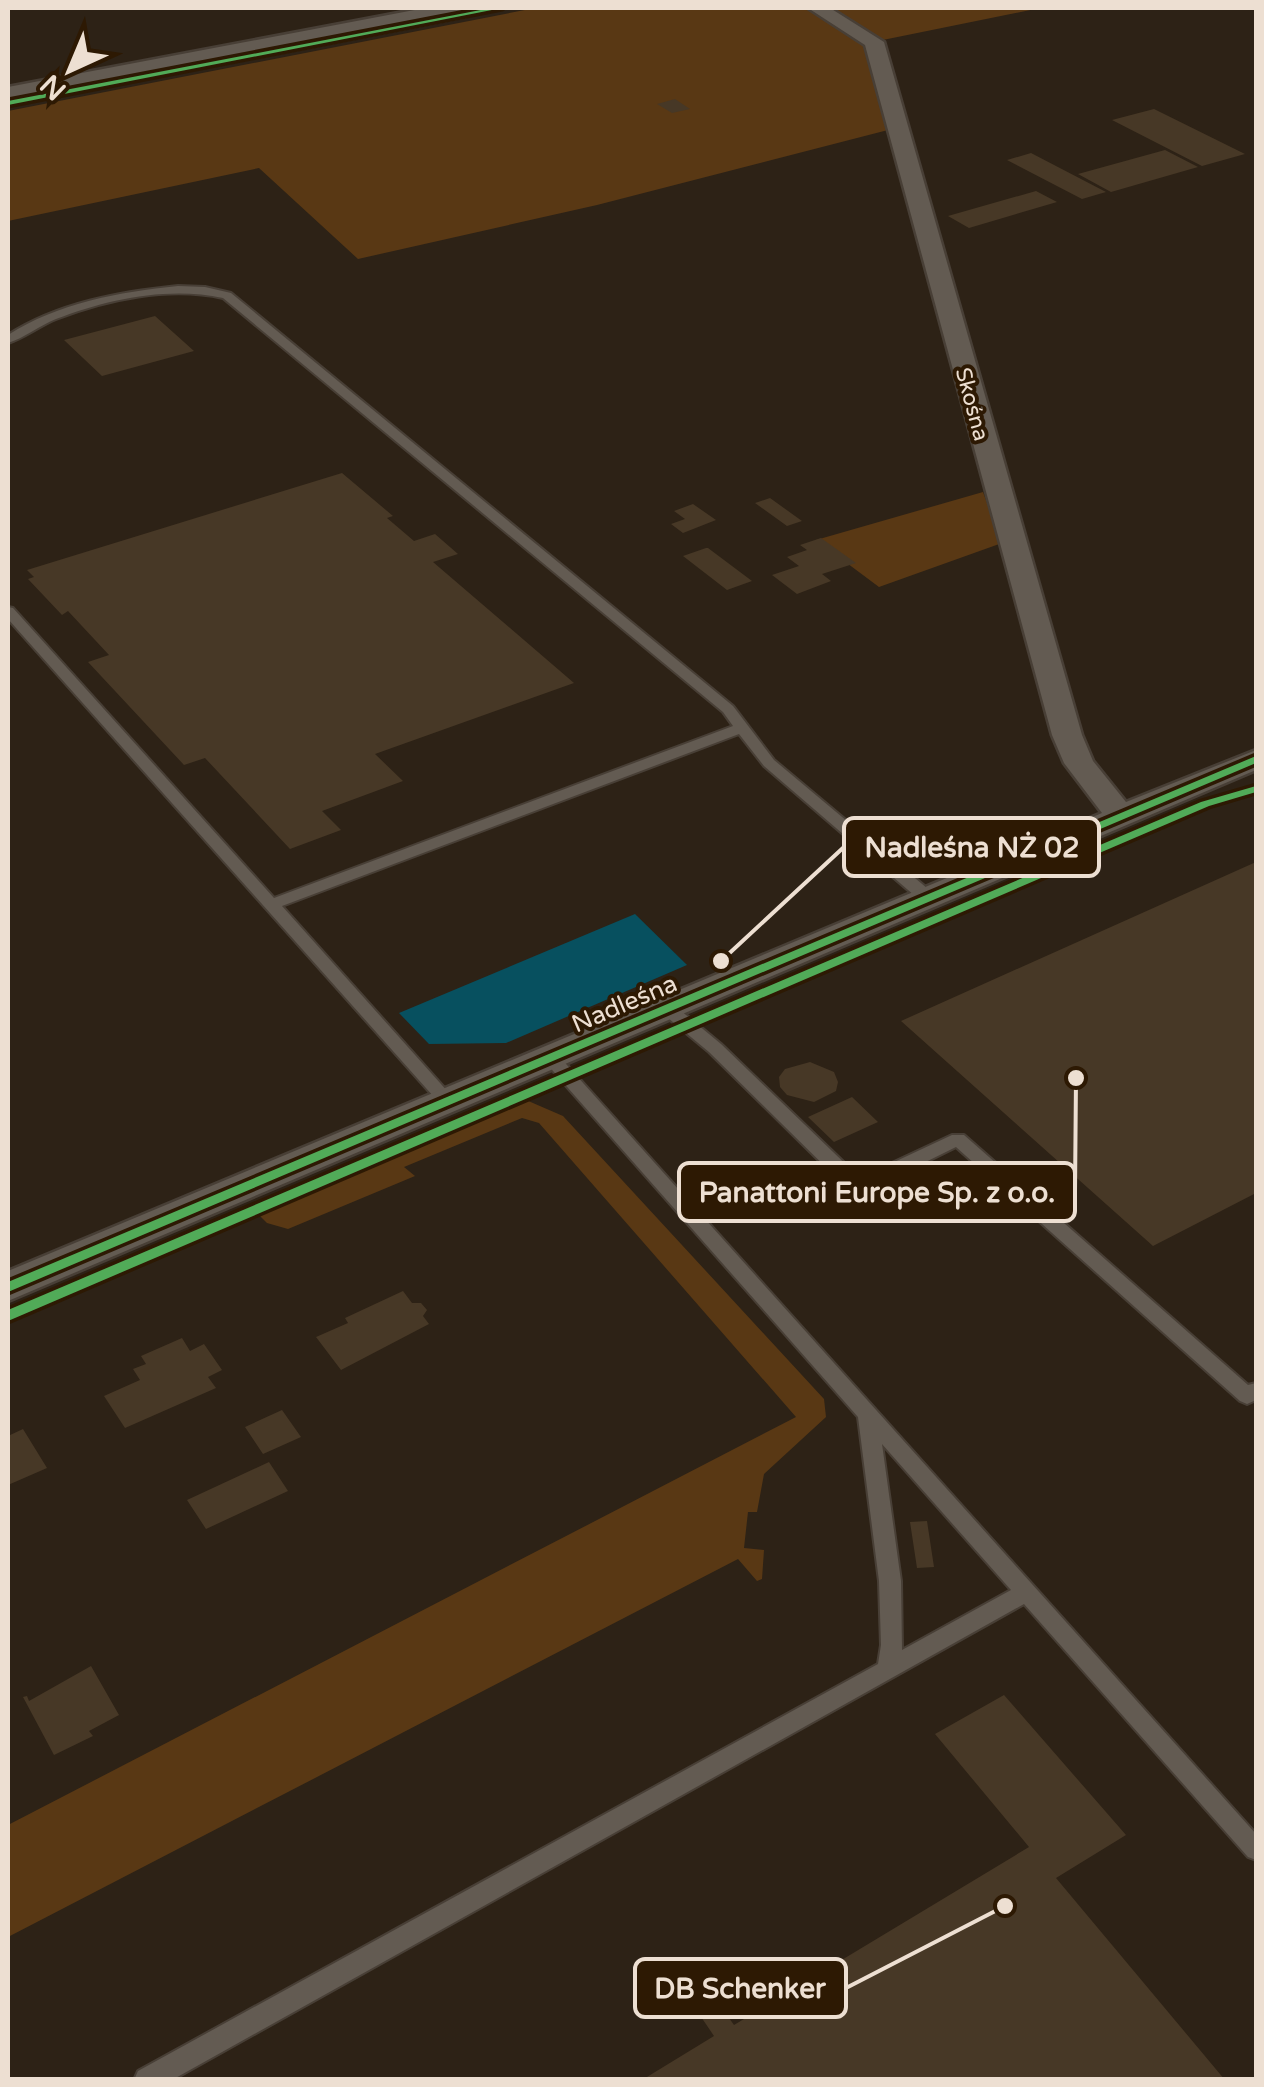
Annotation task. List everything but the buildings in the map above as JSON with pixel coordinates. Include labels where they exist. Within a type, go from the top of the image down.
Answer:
[{"type":"main road","points":[[8,96],[464,8]]},
{"type":"street","name":"Skośna","points":[[816,8],[874,42],[1066,735],[1079,763],[1121,816]]},
{"type":"street","name":"Nadleśna","points":[[8,1287],[1256,759]]},
{"type":"lane","points":[[8,340],[29,324],[154,290],[194,286],[227,295],[728,710],[769,763],[928,898]]},
{"type":"lane","points":[[8,611],[448,1102]]},
{"type":"lane","points":[[273,904],[742,728]]},
{"type":"lane","points":[[668,1009],[715,1048],[858,1187],[958,1140],[1246,1396],[1256,1390]]},
{"type":"lane","points":[[552,1058],[1256,1850]]},
{"type":"lane","points":[[868,1414],[890,1613],[892,1656],[888,1669]]},
{"type":"lane","points":[[164,2075],[1027,1592]]},
{"type":"shaded area","points":[[535,8],[1040,8],[868,43],[888,130],[597,205],[358,259],[259,168],[8,221],[8,111]]},
{"type":"shaded area","points":[[983,492],[1002,543],[879,587],[816,540]]},
{"type":"shaded area","points":[[526,1100],[563,1116],[824,1399],[826,1417],[764,1474],[757,1512],[748,1512],[744,1548],[764,1550],[762,1579],[757,1581],[738,1559],[8,1937],[8,1825],[796,1417],[539,1123],[522,1118],[404,1167],[415,1176],[288,1229],[267,1223],[258,1214]]},
{"type":"water","points":[[635,914],[687,965],[506,1043],[429,1044],[399,1013]]},
{"type":"cycle path","points":[[8,103],[499,8]]},
{"type":"cycle path","points":[[8,1287],[1256,759]]},
{"type":"cycle path","points":[[8,1316],[1205,804],[1256,789]]},
{"type":"place","name":"Nadleśna NŻ 02","points":[[721,961]]},
{"type":"place","name":"Panattoni Europe Sp. z o.o.","points":[[1076,1078]]},
{"type":"place","name":"DB Schenker","points":[[1005,1906]]}]
